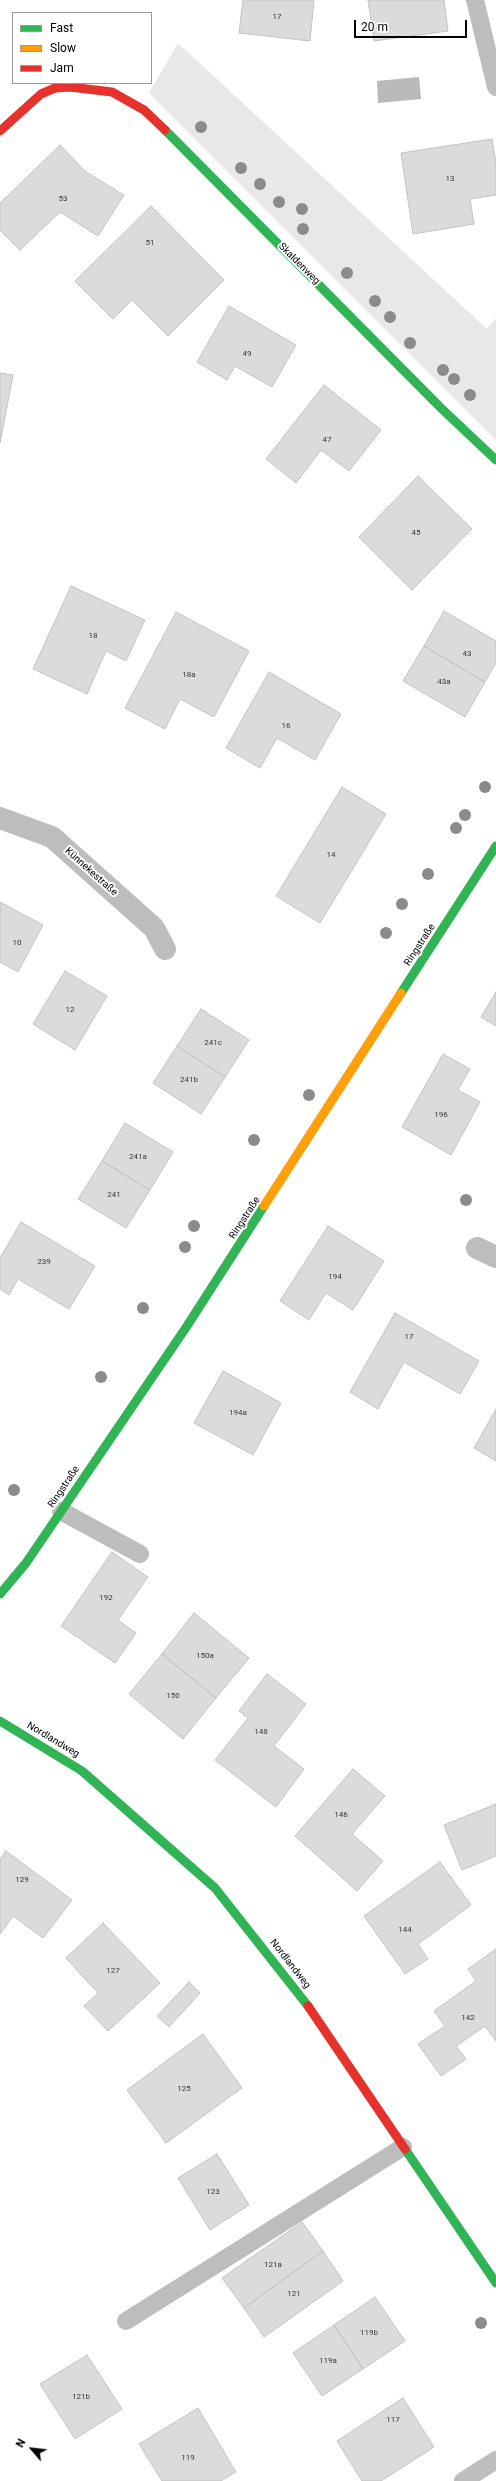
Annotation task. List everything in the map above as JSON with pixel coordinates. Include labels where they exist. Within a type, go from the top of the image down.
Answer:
[{"type":"street","name":"Skaldenweg","points":[[0,131],[41,94],[55,88],[70,87],[112,92],[144,110],[159,123],[442,409],[496,460]]},
{"type":"street","name":"Künnekestraße","points":[[0,818],[52,838],[154,928],[165,949]]},
{"type":"street","name":"Ringstraße","points":[[0,1594],[26,1563],[192,1320],[496,846]]},
{"type":"street","name":"Nordlandweg","points":[[0,1721],[82,1771],[216,1888],[297,1990],[496,2282]]},
{"type":"lane","points":[[475,0],[496,88]]},
{"type":"lane","points":[[61,1510],[140,1554]]},
{"type":"lane","points":[[126,2321],[403,2147]]},
{"type":"lane","points":[[463,2481],[496,2460]]},
{"type":"shaded area","points":[[178,43],[487,329],[496,318],[496,440],[149,93]]},
{"type":"shaded area","points":[[419,77],[421,99],[378,103],[377,81]]},
{"type":"building","points":[[243,0],[314,0],[310,41],[239,33]]},
{"type":"building","points":[[368,0],[444,0],[448,31],[374,41]]},
{"type":"building","points":[[492,139],[496,163],[496,195],[470,199],[474,224],[413,234],[401,153]]},
{"type":"building","points":[[60,145],[86,172],[124,195],[98,236],[60,212],[20,250],[0,230],[0,203]]},
{"type":"building","points":[[151,206],[224,280],[168,336],[132,300],[113,319],[75,281]]},
{"type":"building","points":[[229,306],[296,345],[272,387],[235,366],[227,380],[197,362]]},
{"type":"building","points":[[0,373],[13,375],[0,443]]},
{"type":"building","points":[[324,385],[381,430],[349,471],[321,450],[296,483],[266,459]]},
{"type":"building","points":[[418,476],[472,529],[412,590],[359,537]]},
{"type":"building","points":[[71,586],[145,620],[126,661],[106,651],[87,694],[33,669]]},
{"type":"building","points":[[444,611],[496,641],[496,663],[485,682],[424,646]]},
{"type":"building","points":[[176,612],[249,651],[214,717],[180,699],[165,729],[125,708]]},
{"type":"building","points":[[424,646],[485,682],[465,717],[403,681]]},
{"type":"building","points":[[269,672],[341,714],[315,760],[277,738],[260,768],[226,748]]},
{"type":"building","points":[[342,787],[386,814],[320,923],[276,896]]},
{"type":"building","points":[[0,902],[43,925],[18,972],[0,962]]},
{"type":"building","points":[[65,971],[107,996],[75,1050],[33,1024]]},
{"type":"building","points":[[496,992],[496,1026],[481,1017]]},
{"type":"building","points":[[201,1009],[249,1040],[225,1077],[177,1046]]},
{"type":"building","points":[[177,1046],[225,1077],[201,1114],[153,1083]]},
{"type":"building","points":[[443,1054],[470,1069],[458,1090],[480,1102],[451,1155],[402,1127]]},
{"type":"building","points":[[125,1123],[173,1152],[150,1190],[102,1161]]},
{"type":"building","points":[[102,1161],[150,1190],[126,1228],[78,1199]]},
{"type":"building","points":[[21,1222],[95,1266],[69,1309],[18,1279],[9,1295],[0,1289],[0,1258]]},
{"type":"building","points":[[328,1226],[384,1261],[353,1310],[326,1293],[309,1320],[280,1301]]},
{"type":"building","points":[[395,1313],[479,1361],[460,1394],[404,1362],[378,1409],[350,1392]]},
{"type":"building","points":[[223,1371],[281,1403],[253,1455],[194,1423]]},
{"type":"building","points":[[496,1409],[496,1461],[474,1448]]},
{"type":"building","points":[[112,1552],[148,1577],[118,1620],[136,1633],[115,1663],[61,1626]]},
{"type":"building","points":[[194,1613],[249,1658],[216,1698],[162,1654]]},
{"type":"building","points":[[162,1654],[216,1698],[183,1739],[129,1694]]},
{"type":"building","points":[[267,1674],[306,1704],[274,1746],[304,1769],[276,1807],[215,1760],[248,1718],[239,1711]]},
{"type":"building","points":[[353,1769],[385,1796],[352,1834],[383,1861],[357,1891],[295,1836]]},
{"type":"building","points":[[496,1804],[496,1856],[462,1870],[444,1825]]},
{"type":"building","points":[[6,1851],[72,1900],[43,1938],[13,1916],[0,1934],[0,1859]]},
{"type":"building","points":[[440,1862],[471,1905],[418,1944],[428,1959],[405,1974],[364,1916]]},
{"type":"building","points":[[103,1923],[160,1983],[108,2031],[84,2006],[98,1993],[66,1958]]},
{"type":"building","points":[[496,1949],[496,2041],[485,2026],[456,2046],[466,2059],[441,2076],[418,2044],[445,2026],[434,2011],[476,1981],[468,1969]]},
{"type":"building","points":[[189,1982],[200,1993],[169,2027],[157,2016]]},
{"type":"building","points":[[203,2034],[242,2088],[166,2143],[127,2090]]},
{"type":"building","points":[[217,2154],[249,2205],[210,2230],[178,2178]]},
{"type":"building","points":[[302,2222],[323,2251],[244,2308],[222,2278]]},
{"type":"building","points":[[323,2251],[343,2281],[264,2337],[244,2308]]},
{"type":"building","points":[[375,2297],[405,2341],[363,2369],[334,2325]]},
{"type":"building","points":[[334,2325],[363,2369],[322,2396],[293,2353]]},
{"type":"building","points":[[87,2355],[122,2409],[75,2439],[40,2384]]},
{"type":"building","points":[[403,2398],[434,2447],[381,2481],[362,2481],[337,2441]]},
{"type":"building","points":[[198,2408],[236,2472],[221,2481],[162,2481],[139,2444]]},
{"type":"traffic: fast","points":[[165,130],[442,409],[496,460]]},
{"type":"traffic: fast","points":[[401,993],[496,846]]},
{"type":"traffic: fast","points":[[0,1594],[26,1563],[187,1326],[264,1206]]},
{"type":"traffic: fast","points":[[0,1721],[82,1771],[215,1888],[308,2006]]},
{"type":"traffic: fast","points":[[405,2149],[496,2283]]},
{"type":"traffic: slow","points":[[264,1206],[401,993]]},
{"type":"traffic: jam","points":[[0,131],[41,94],[55,88],[70,87],[112,92],[144,110],[165,130]]},
{"type":"traffic: jam","points":[[308,2006],[405,2149]]}]
